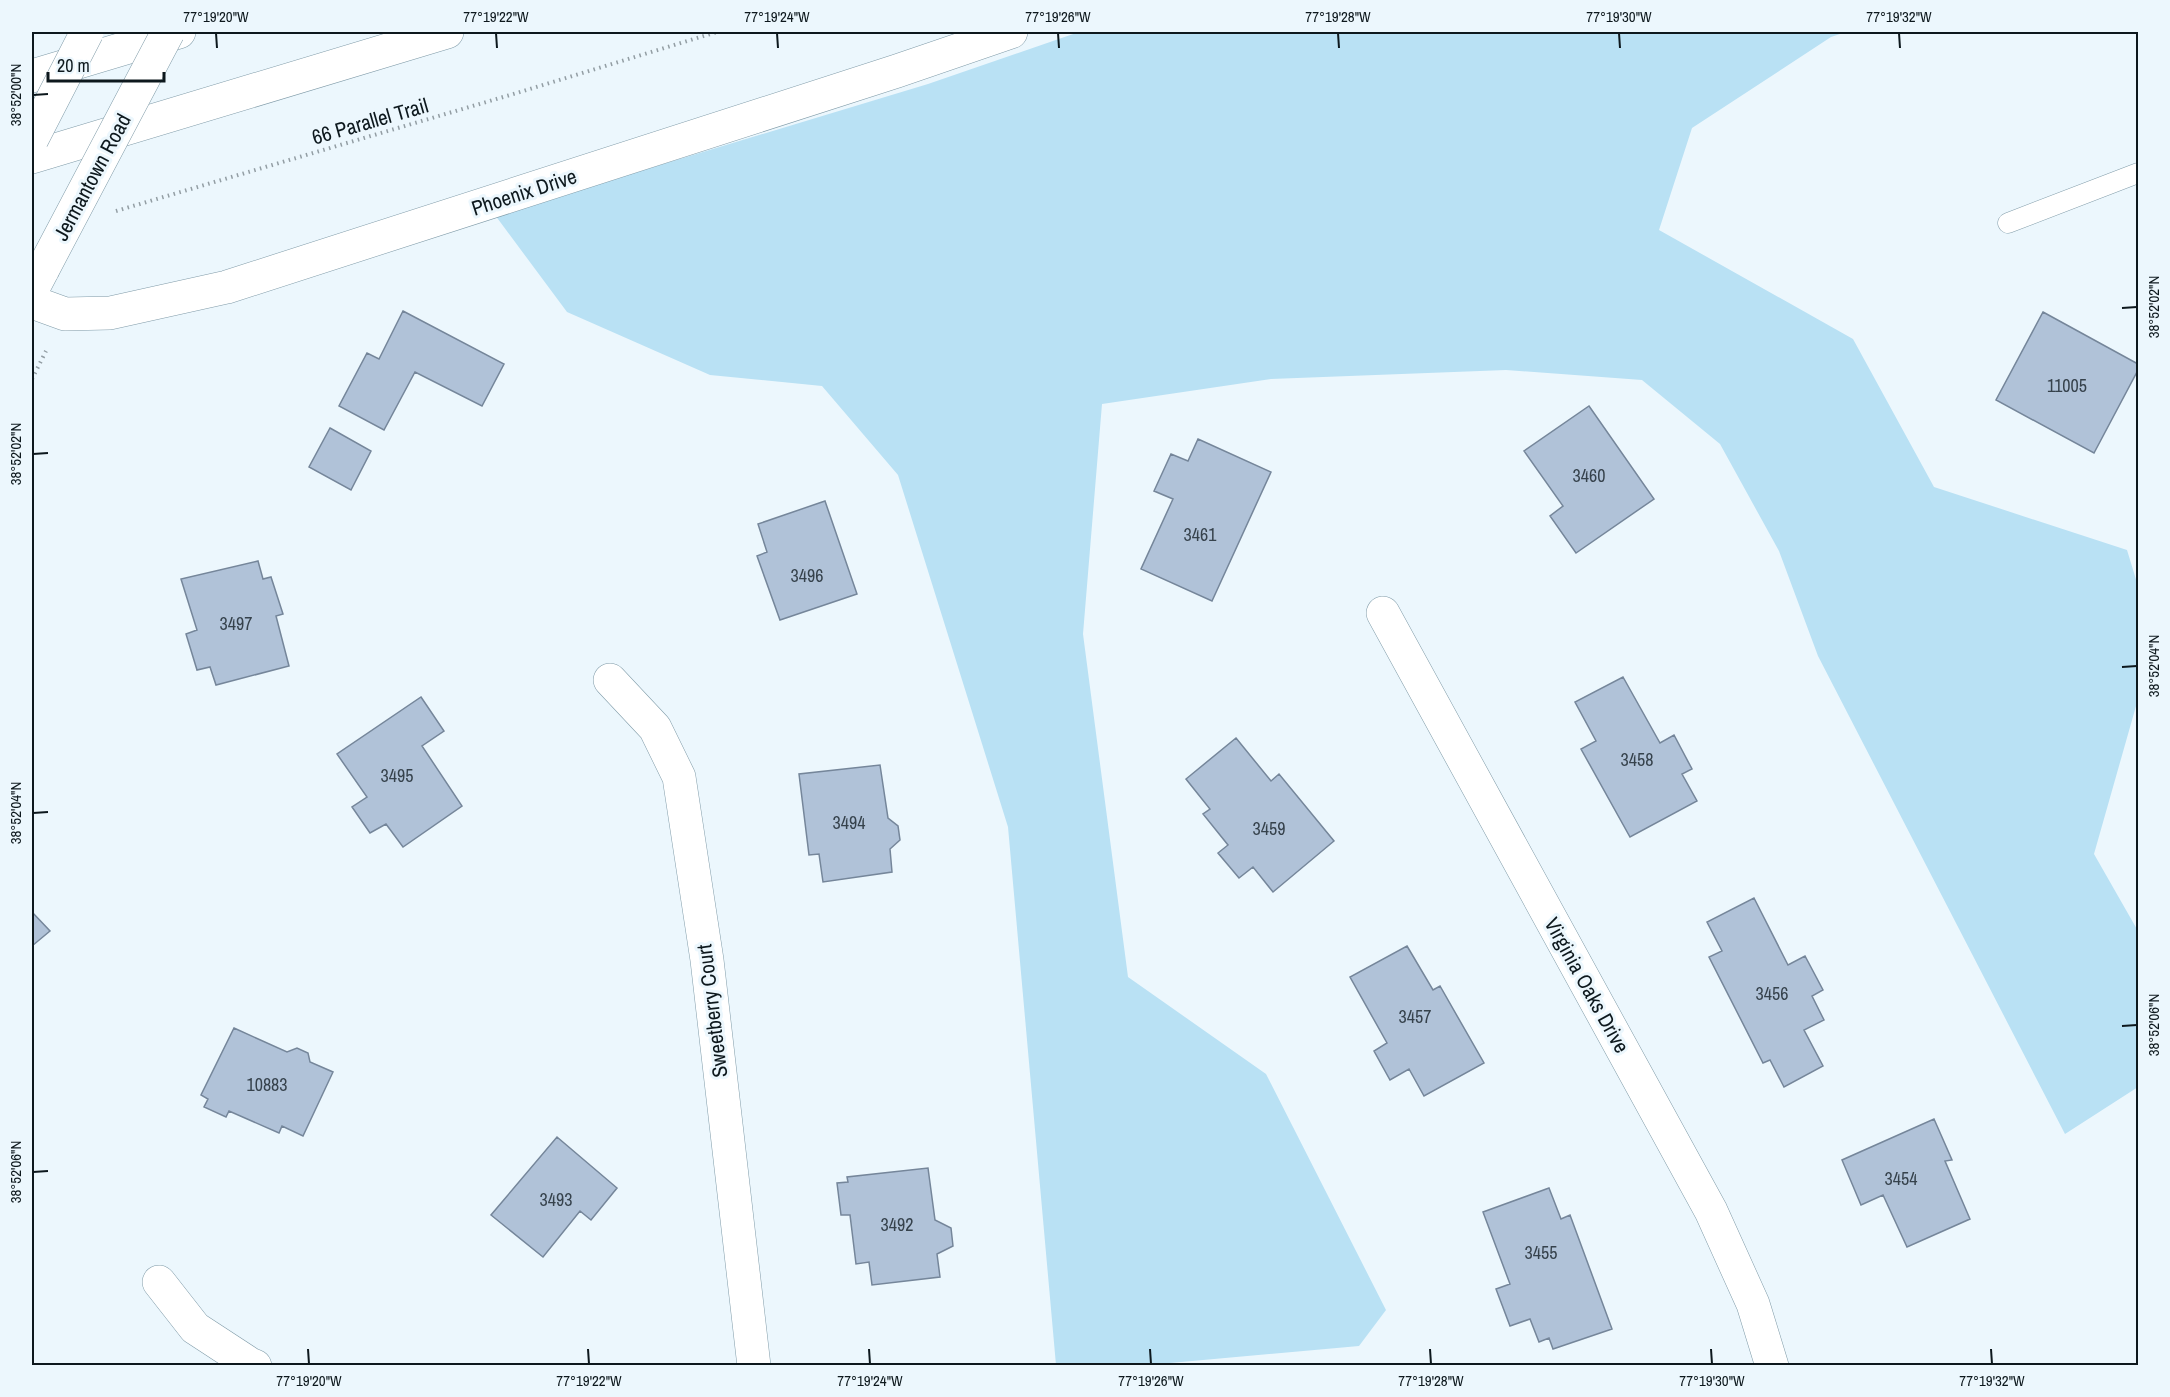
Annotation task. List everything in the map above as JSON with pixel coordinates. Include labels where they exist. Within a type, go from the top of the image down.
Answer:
[{"type":"main road","points":[[32,139],[87,32]]},
{"type":"main road","name":"Jermantown Road","points":[[37,280],[168,32]]},
{"type":"main road","points":[[32,76],[179,32]]},
{"type":"main road","points":[[32,157],[447,32]]},
{"type":"main road","name":"Phoenix Drive","points":[[32,302],[65,314],[110,313],[227,287],[852,86],[1011,32]]},
{"type":"main road","name":"Virginia Oaks Drive","points":[[1383,613],[1711,1211],[1753,1304],[1772,1365]]},
{"type":"main road","name":"Sweetberry Court","points":[[610,680],[655,728],[679,777],[707,960],[754,1365]]},
{"type":"main road","points":[[159,1282],[195,1328],[255,1365]]},
{"type":"lane","points":[[2008,223],[2139,173]]},
{"type":"path","name":"66 Parallel Trail","points":[[111,213],[717,32]]},
{"type":"path","points":[[32,379],[46,351]]},
{"type":"shaded area","points":[[1079,32],[1846,32],[1831,37],[1692,128],[1659,230],[1853,339],[1934,487],[2127,550],[2138,586],[2138,699],[2094,854],[2138,931],[2138,1087],[2065,1134],[1818,656],[1779,551],[1720,444],[1642,380],[1506,370],[1271,379],[1102,404],[1083,634],[1128,977],[1266,1074],[1386,1310],[1359,1346],[1148,1365],[1056,1365],[1008,827],[898,475],[822,386],[710,375],[567,312],[495,215],[928,84]]},
{"type":"building","points":[[403,311],[504,364],[482,406],[415,372],[384,430],[339,406],[367,353],[379,359]]},
{"type":"building","points":[[2043,312],[2138,364],[2138,370],[2094,453],[1996,400]]},
{"type":"building","points":[[1589,406],[1654,499],[1576,553],[1550,516],[1563,506],[1524,451]]},
{"type":"building","points":[[330,428],[371,451],[351,490],[309,467]]},
{"type":"building","points":[[1198,439],[1271,472],[1212,601],[1141,569],[1173,499],[1154,491],[1171,454],[1188,461]]},
{"type":"building","points":[[825,501],[857,594],[780,620],[757,556],[767,552],[758,524]]},
{"type":"building","points":[[258,561],[263,579],[271,577],[283,614],[276,616],[289,666],[216,685],[210,667],[197,670],[186,634],[197,630],[181,579]]},
{"type":"building","points":[[1623,677],[1660,743],[1674,735],[1692,769],[1682,774],[1697,801],[1630,837],[1581,749],[1596,741],[1575,702]]},
{"type":"building","points":[[421,697],[444,731],[422,746],[462,806],[403,847],[386,824],[370,833],[352,807],[367,797],[337,754]]},
{"type":"building","points":[[1236,738],[1271,781],[1279,774],[1334,841],[1273,892],[1253,867],[1239,878],[1218,853],[1228,845],[1203,814],[1210,809],[1186,779]]},
{"type":"building","points":[[880,765],[888,818],[898,826],[900,840],[890,849],[892,872],[823,882],[819,854],[809,855],[799,774]]},
{"type":"building","points":[[1754,898],[1788,965],[1805,956],[1823,990],[1812,996],[1824,1020],[1804,1030],[1823,1066],[1784,1087],[1770,1060],[1763,1063],[1709,957],[1722,951],[1707,922]]},
{"type":"building","points":[[32,912],[50,931],[32,946]]},
{"type":"building","points":[[1407,946],[1433,990],[1440,986],[1484,1063],[1424,1096],[1409,1069],[1390,1080],[1374,1051],[1387,1043],[1350,977]]},
{"type":"building","points":[[234,1028],[287,1052],[297,1048],[308,1053],[310,1062],[333,1072],[303,1136],[282,1126],[279,1133],[229,1111],[226,1117],[204,1107],[208,1099],[201,1095]]},
{"type":"building","points":[[1934,1119],[1952,1160],[1945,1161],[1970,1219],[1907,1247],[1883,1195],[1861,1205],[1842,1160]]},
{"type":"building","points":[[557,1137],[617,1188],[591,1220],[580,1211],[543,1257],[491,1215]]},
{"type":"building","points":[[928,1168],[935,1220],[951,1228],[953,1246],[937,1254],[940,1277],[872,1285],[869,1262],[856,1264],[850,1215],[841,1215],[837,1183],[848,1182],[847,1177]]},
{"type":"building","points":[[1549,1188],[1561,1219],[1570,1215],[1612,1329],[1553,1349],[1549,1338],[1539,1342],[1530,1319],[1510,1326],[1496,1289],[1510,1284],[1483,1212]]}]
